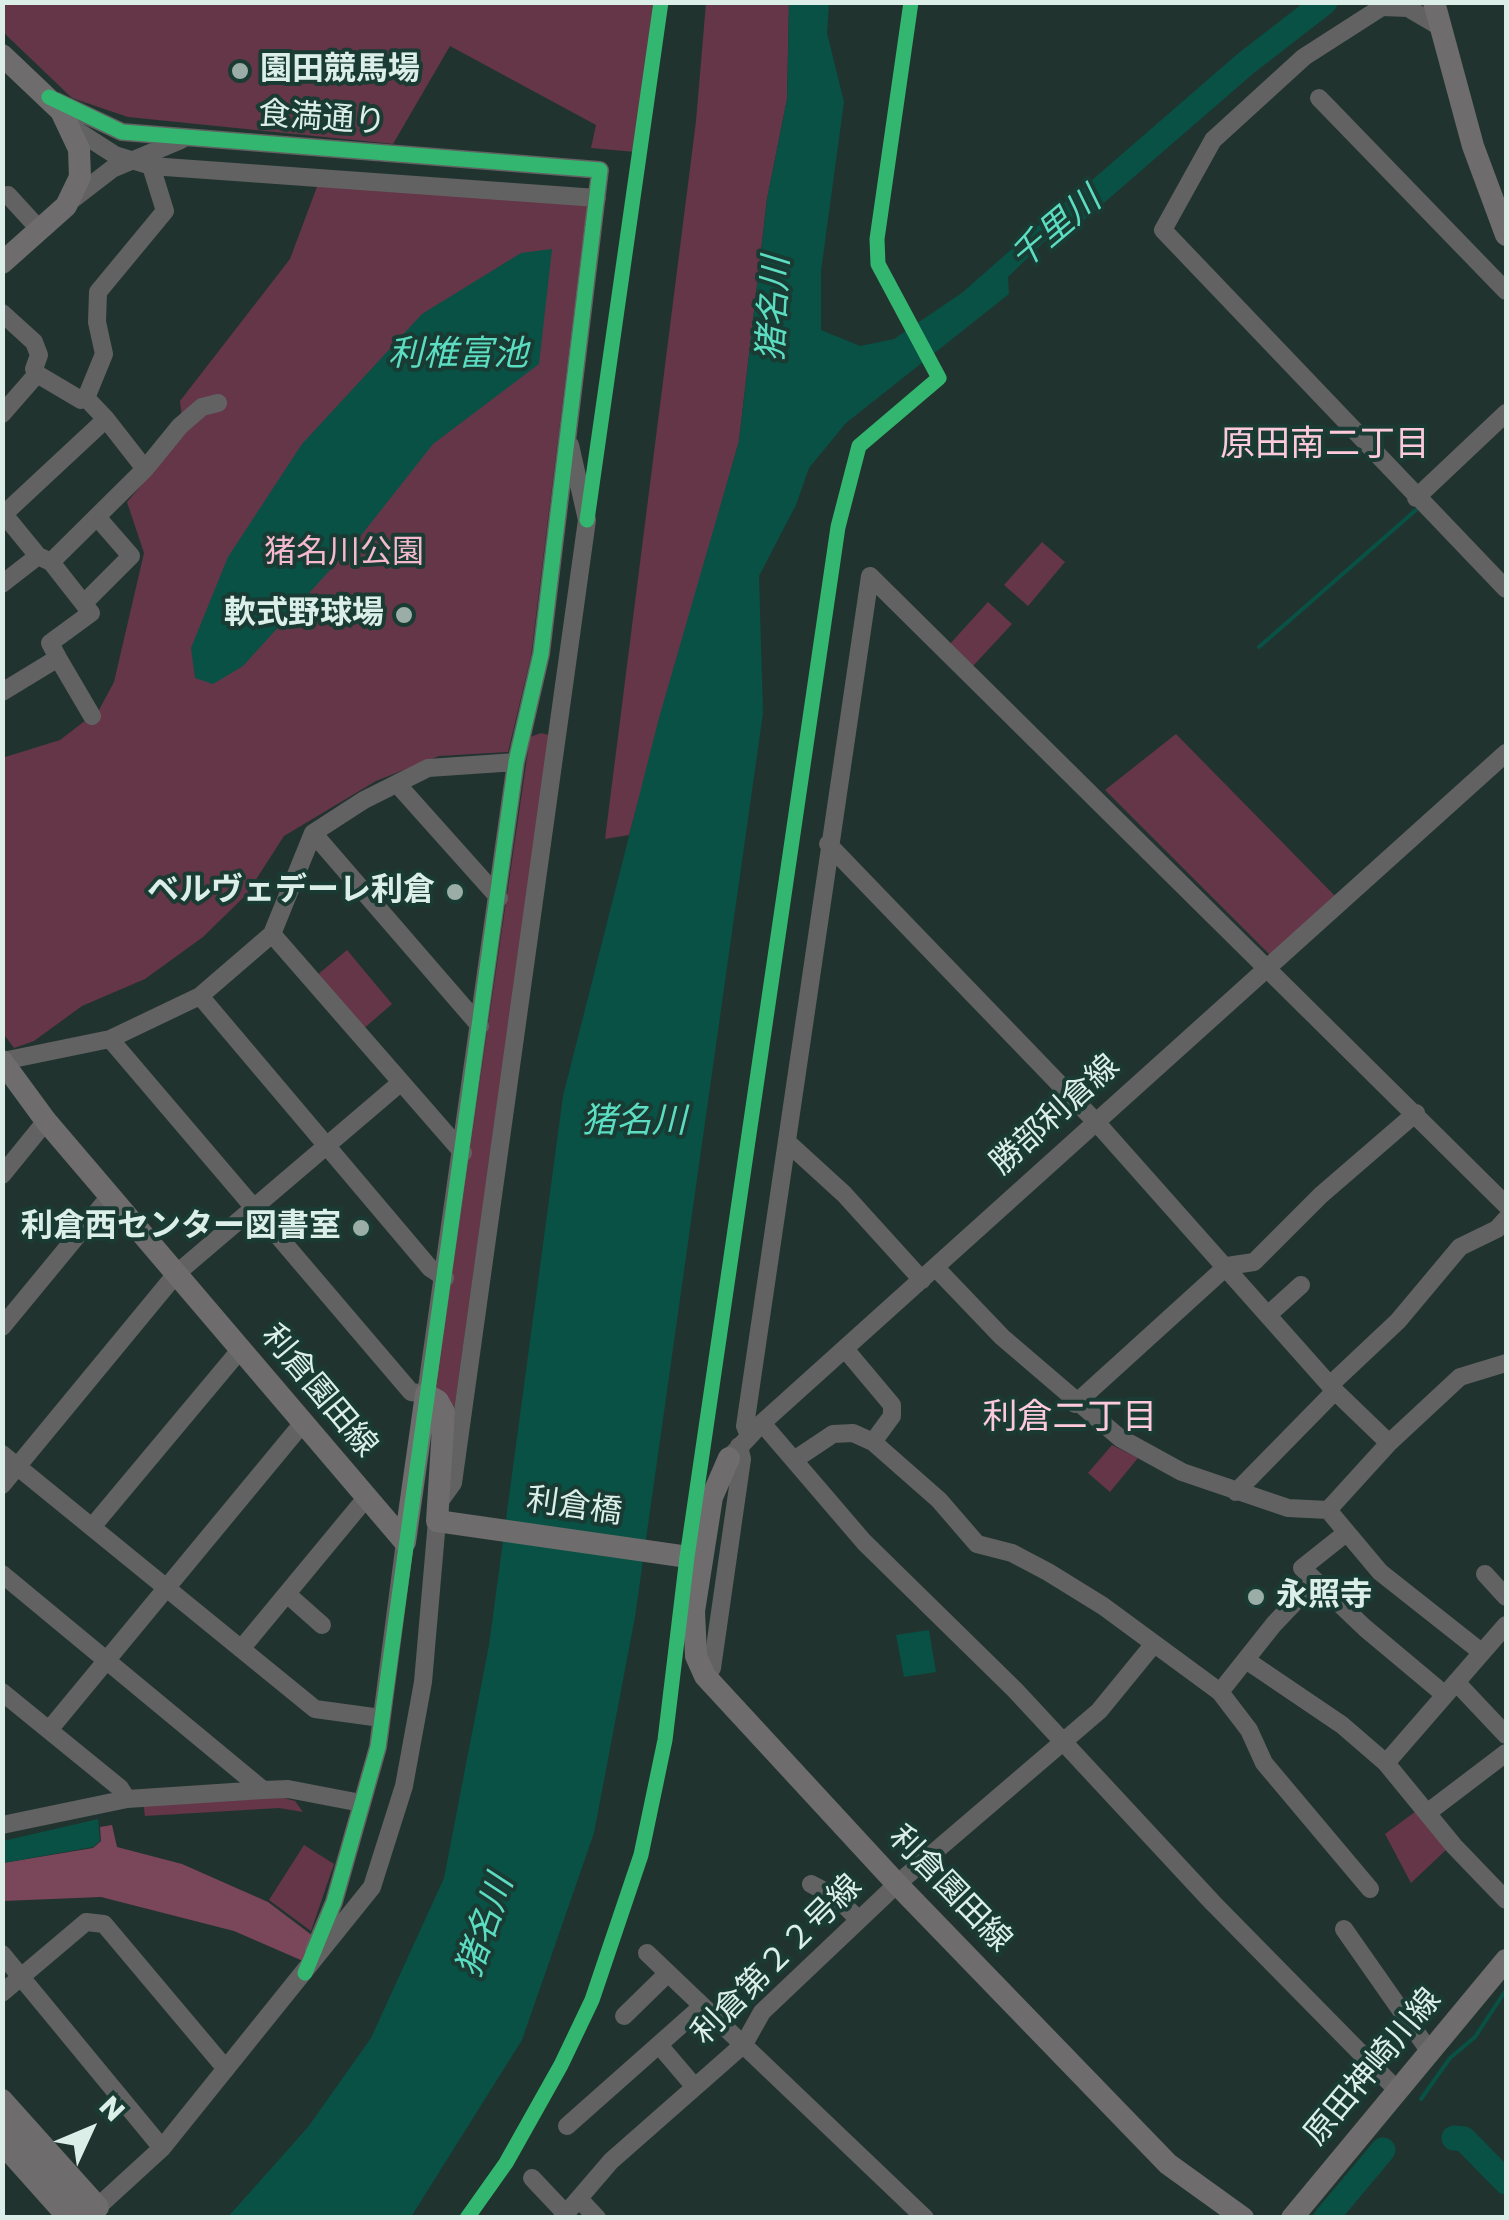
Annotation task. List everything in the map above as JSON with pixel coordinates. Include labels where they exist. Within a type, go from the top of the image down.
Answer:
[{"type":"street","points":[[1434,2],[1473,146],[1506,234]]},
{"type":"street","points":[[1442,28],[1408,8],[1382,6],[1304,57],[1213,140],[1163,230],[1506,589]]},
{"type":"street","name":"食満通り","points":[[2,55],[72,112],[122,132],[600,170],[597,198],[151,166],[88,141],[70,126],[49,97]]},
{"type":"street","points":[[1319,98],[1506,291]]},
{"type":"street","points":[[70,126],[79,149],[80,177],[72,199]]},
{"type":"street","points":[[5,256],[72,199],[130,160],[186,138]]},
{"type":"street","points":[[86,398],[104,354],[97,322],[98,292],[165,211],[151,166]]},
{"type":"street","points":[[8,195],[40,230]]},
{"type":"street","points":[[426,1394],[446,1278],[516,762],[542,654],[566,424],[597,198]]},
{"type":"street","points":[[2,313],[34,342],[39,354],[34,369],[37,374],[81,400],[86,398]]},
{"type":"street","points":[[2,414],[37,374]]},
{"type":"street","points":[[86,398],[145,469]]},
{"type":"street","points":[[2,584],[45,559],[97,517],[191,416],[218,403]]},
{"type":"street","points":[[1416,498],[1506,412]]},
{"type":"street","points":[[92,716],[50,643],[91,613],[3,513],[106,419]]},
{"type":"street","points":[[439,1511],[453,1483],[587,520],[566,424]]},
{"type":"street","points":[[84,603],[131,556],[97,517]]},
{"type":"street","points":[[705,1676],[712,1668],[828,844],[870,576],[1271,968],[1506,1205]]},
{"type":"street","points":[[2,692],[58,658]]},
{"type":"street","name":"勝部利倉線","points":[[694,1558],[712,1497],[745,1441],[1506,754]]},
{"type":"street","points":[[3,1061],[110,1039],[200,996],[272,934],[313,833],[364,800],[428,768],[516,762]]},
{"type":"street","points":[[398,785],[487,890],[499,898]]},
{"type":"street","points":[[313,833],[480,1026]]},
{"type":"street","points":[[828,844],[1097,1123],[1332,1388],[1389,1443]]},
{"type":"street","points":[[272,934],[463,1153]]},
{"type":"street","points":[[200,996],[430,1268],[446,1278]]},
{"type":"street","points":[[6,2116],[91,2214],[162,2148],[372,1887],[404,1786],[423,1682],[444,1412],[438,1401],[411,1392],[110,1039]]},
{"type":"street","name":"利倉園田線","points":[[3,1061],[46,1121],[405,1542]]},
{"type":"street","points":[[2,1485],[10,1460],[176,1274],[399,1084]]},
{"type":"street","points":[[1075,1404],[1227,1266],[1254,1262],[1321,1195],[1416,1113]]},
{"type":"street","points":[[2,1175],[46,1121]]},
{"type":"street","points":[[787,1142],[1075,1404],[1120,1438],[1166,1464],[1236,1492],[1288,1508],[1328,1510],[1380,1572],[1480,1651]]},
{"type":"street","points":[[2,1327],[110,1196]]},
{"type":"street","points":[[1236,1492],[1398,1321],[1460,1247],[1497,1229],[1506,1219]]},
{"type":"street","points":[[1269,1314],[1301,1286]]},
{"type":"street","points":[[845,1349],[892,1405],[892,1416],[872,1442]]},
{"type":"street","points":[[92,1527],[240,1350]]},
{"type":"street","points":[[1328,1510],[1389,1443],[1460,1377],[1506,1363]]},
{"type":"street","name":"利倉園田線","points":[[405,1542],[426,1394]]},
{"type":"street","points":[[49,1730],[302,1424]]},
{"type":"street","points":[[794,1460],[832,1434],[853,1433],[872,1442],[902,1465],[977,1544],[1012,1553],[1048,1572],[1103,1606],[1220,1692],[1249,1730],[1264,1763],[1370,1889]]},
{"type":"street","points":[[745,1441],[794,1460],[864,1542],[1015,1690],[1398,2091]]},
{"type":"street","points":[[10,1460],[315,1709],[381,1718]]},
{"type":"street","points":[[241,1648],[366,1498]]},
{"type":"street","name":"利倉橋","points":[[439,1511],[694,1558]]},
{"type":"street","points":[[1346,1532],[1302,1568],[1506,1735]]},
{"type":"street","points":[[304,1974],[334,1902],[378,1747],[405,1542]]},
{"type":"street","name":"利倉園田線","points":[[694,1558],[693,1635],[705,1676],[896,1884],[1168,2164],[1243,2218]]},
{"type":"street","points":[[2,1574],[263,1790]]},
{"type":"street","points":[[1485,1574],[1506,1597]]},
{"type":"street","points":[[1220,1692],[1315,1581]]},
{"type":"street","points":[[287,1594],[322,1625]]},
{"type":"street","points":[[1386,1763],[1506,1625]]},
{"type":"street","name":"利倉第２２号線","points":[[564,2216],[611,2161],[744,2044],[762,2012],[896,1884],[1099,1711],[1154,1645]]},
{"type":"street","points":[[1246,1660],[1342,1725],[1386,1763],[1506,1900]]},
{"type":"street","points":[[2,1692],[120,1788],[127,1799]]},
{"type":"street","points":[[1427,1812],[1506,1752]]},
{"type":"street","points":[[6,1819],[127,1799],[263,1790],[288,1789],[361,1803]]},
{"type":"street","points":[[810,1884],[836,1897],[859,1920]]},
{"type":"street","points":[[2,1993],[86,1922],[104,1924],[226,2069]]},
{"type":"street","points":[[1344,1929],[1430,2052]]},
{"type":"street","points":[[647,1953],[925,2218]]},
{"type":"street","points":[[2,1954],[162,2148]]},
{"type":"street","name":"原田神崎川線","points":[[1292,2218],[1506,1960]]},
{"type":"street","points":[[624,2016],[668,1973]]},
{"type":"street","points":[[568,2126],[699,2009]]},
{"type":"street","points":[[659,2045],[694,2086]]},
{"type":"street","points":[[2,2142],[69,2218]]},
{"type":"street","points":[[2,2162],[51,2218]]},
{"type":"street","points":[[532,2178],[564,2216]]},
{"type":"street","points":[[580,2201],[597,2218]]},
{"type":"green space","name":"園田競馬場","points":[[3,2],[655,3],[635,152],[591,148],[596,125],[450,46],[393,144],[128,117],[72,98],[3,32]]},
{"type":"green space","points":[[706,3],[789,3],[787,99],[767,199],[739,441],[629,835],[605,839],[696,121]]},
{"type":"green space","name":"猪名川公園","points":[[318,184],[587,205],[531,656],[508,752],[439,756],[376,781],[284,836],[246,895],[203,937],[145,979],[82,1006],[34,1041],[14,1048],[2,1032],[2,758],[60,740],[99,710],[114,682],[144,553],[127,502],[184,435],[180,401],[290,259]]},
{"type":"green space","points":[[1042,542],[1065,562],[1028,606],[1004,585]]},
{"type":"green space","points":[[988,602],[1012,624],[973,666],[949,645]]},
{"type":"green space","points":[[1176,734],[1336,897],[1271,956],[1105,790]]},
{"type":"green space","points":[[549,735],[453,1418],[435,1389],[530,737]]},
{"type":"green space","points":[[347,950],[392,1004],[362,1030],[316,976]]},
{"type":"green space","points":[[1112,1445],[1138,1458],[1110,1492],[1088,1473]]},
{"type":"green space","points":[[277,1796],[295,1801],[303,1812],[279,1808],[145,1816],[143,1802]]},
{"type":"green space","points":[[1419,1809],[1449,1847],[1411,1883],[1385,1834]]},
{"type":"green space","points":[[304,1845],[334,1864],[311,1931],[269,1900]]},
{"type":"shaded area","points":[[112,1825],[117,1847],[182,1864],[268,1902],[313,1936],[303,1961],[234,1931],[101,1897],[3,1901],[3,1863],[93,1848],[101,1841],[100,1827]]},
{"type":"water","name":"猪名川","points":[[789,3],[829,3],[827,33],[844,102],[821,271],[821,330],[860,346],[894,339],[963,292],[1074,194],[1116,172],[1008,277],[1009,294],[846,423],[809,468],[796,505],[759,576],[763,713],[635,1617],[594,1833],[522,2040],[411,2217],[227,2218],[308,2127],[371,2038],[444,1878],[489,1645],[563,1096],[659,718],[739,441],[767,199],[787,99]]},
{"type":"water","name":"利椎富池","points":[[552,249],[539,364],[433,444],[359,538],[243,666],[213,684],[195,678],[191,648],[228,557],[302,444],[422,314],[521,253]]},
{"type":"water","points":[[929,1630],[936,1672],[904,1677],[896,1635]]},
{"type":"water","points":[[98,1819],[100,1841],[93,1847],[3,1863],[3,1841]]},
{"type":"waterway","name":"千里川","points":[[1057,227],[1245,64],[1325,2]]},
{"type":"waterway","points":[[1259,647],[1416,510]]},
{"type":"waterway","points":[[1421,2099],[1450,2058],[1475,2037],[1506,1990]]},
{"type":"waterway","points":[[1454,2138],[1464,2139],[1506,2182]]},
{"type":"waterway","points":[[1326,2218],[1383,2150]]},
{"type":"cycle path","points":[[587,520],[661,2]]},
{"type":"cycle path","points":[[467,2218],[506,2163],[561,2065],[592,2000],[641,1855],[665,1740],[687,1557],[838,527],[859,446],[939,378],[878,264],[877,239],[911,2]]},
{"type":"cycle path","points":[[49,97],[122,132],[600,170],[541,654],[516,762],[378,1747],[334,1902],[305,1973]]},
{"type":"place","name":"園田競馬場","points":[[240,71]]},
{"type":"place","name":"軟式野球場","points":[[404,615]]},
{"type":"place","name":"ベルヴェデーレ利倉","points":[[455,892]]},
{"type":"place","name":"利倉西センター図書室","points":[[361,1228]]},
{"type":"place","name":"永照寺","points":[[1256,1597]]},
{"type":"district","name":"原田南二丁目","points":[[1325,446]]},
{"type":"district","name":"利倉二丁目","points":[[1070,1419]]}]
